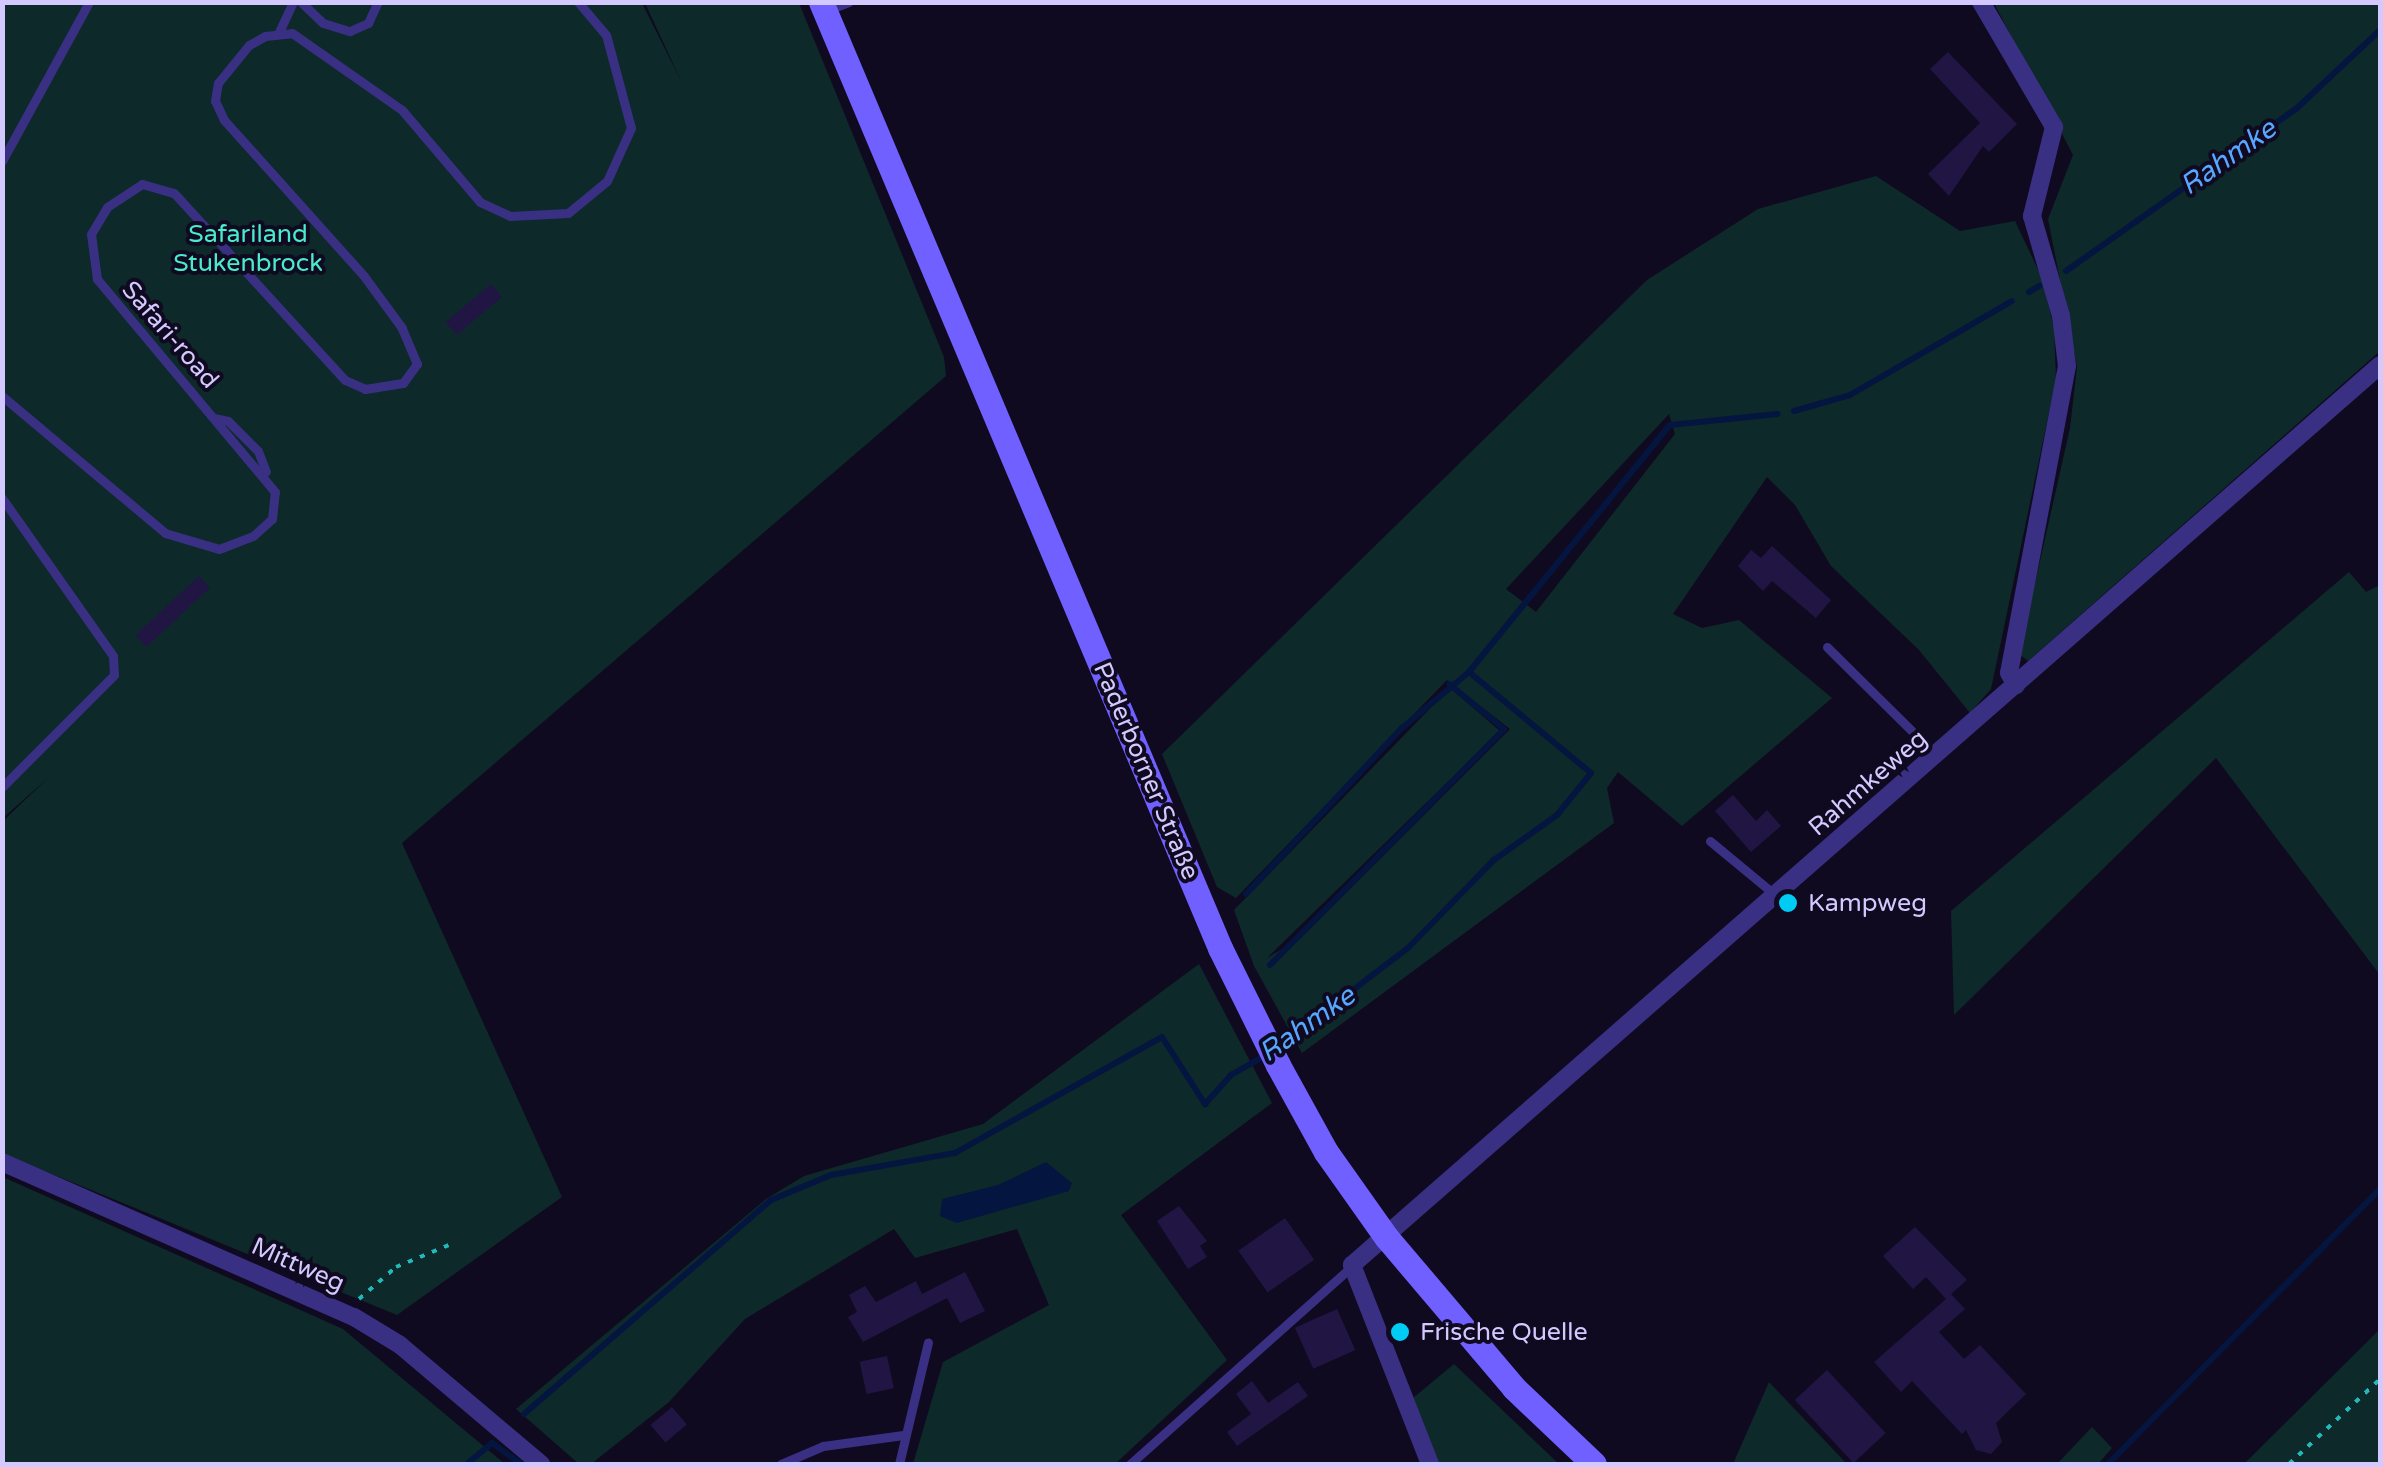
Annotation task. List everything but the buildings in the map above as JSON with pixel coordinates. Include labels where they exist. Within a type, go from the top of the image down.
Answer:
[{"type":"main road","name":"Paderborner Straße","points":[[832,5],[1220,948],[1278,1066],[1326,1152],[1386,1238],[1478,1349],[1594,1464]]},
{"type":"street","points":[[1981,2],[2054,127],[2032,216],[2060,316],[2067,366],[2009,673],[2016,686]]},
{"type":"street","name":"Rahmkeweg","points":[[1386,1238],[2380,364]]},
{"type":"street","name":"Mittweg","points":[[2,1162],[344,1312],[400,1345],[541,1464]]},
{"type":"street","points":[[1386,1238],[1352,1266],[1430,1464]]},
{"type":"lane","points":[[2,161],[89,2]]},
{"type":"lane","points":[[378,2],[368,24],[350,31],[323,23],[297,2],[279,32],[292,34],[402,110],[480,202],[510,216],[537,218],[589,202],[607,181],[631,128],[606,35],[578,2]]},
{"type":"lane","name":"Safari-road","points":[[2,396],[166,533],[189,544],[219,549],[252,536],[277,503],[268,480],[107,295],[90,260],[92,234],[107,208],[142,184],[174,194],[344,380],[387,390],[403,384],[417,364],[402,328],[364,276],[237,137],[214,102],[218,83],[240,54],[279,32]]},
{"type":"lane","points":[[2,498],[114,656],[114,675],[2,787]]},
{"type":"lane","points":[[1827,647],[1937,756]]},
{"type":"lane","points":[[1710,841],[1776,895]]},
{"type":"lane","points":[[1130,1464],[1352,1266]]},
{"type":"lane","points":[[898,1464],[928,1342]]},
{"type":"lane","points":[[781,1464],[823,1446],[903,1435]]},
{"type":"path","points":[[344,1312],[396,1267],[449,1245]]},
{"type":"path","points":[[2288,1464],[2380,1379]]},
{"type":"green space","name":"Safariland Stukenbrock","points":[[2,3],[642,3],[682,83],[645,3],[799,3],[944,357],[946,376],[402,843],[562,1197],[397,1315],[3,1154],[3,821],[48,778],[3,818]]},
{"type":"green space","points":[[1994,3],[2380,3],[2380,351],[2028,661],[2019,654],[2070,428],[2077,367],[2048,219],[2073,155]]},
{"type":"green space","points":[[1876,176],[1960,231],[2015,221],[2042,278],[2054,328],[2056,379],[1991,689],[1970,713],[1919,650],[1831,566],[1795,505],[1767,477],[1673,614],[1702,628],[1739,620],[1832,698],[1682,826],[1618,772],[1607,788],[1614,823],[1302,1053],[1254,966],[1234,910],[1450,688],[1500,731],[1267,958],[1302,937],[1510,729],[1447,680],[1236,898],[1217,887],[1162,754],[1647,280],[1758,209]],"holes":[[[1669,414],[1675,434],[1536,612],[1506,589]]]},
{"type":"green space","points":[[2349,572],[2366,592],[2380,585],[2380,975],[2216,758],[1954,1015],[1951,911]]},
{"type":"green space","points":[[1199,964],[1272,1103],[1121,1215],[1227,1360],[1115,1464],[913,1464],[943,1362],[1049,1305],[1017,1229],[915,1258],[894,1229],[745,1319],[669,1402],[591,1464],[579,1464],[516,1409],[766,1199],[804,1176],[983,1124]]},
{"type":"green space","points":[[3,1177],[343,1329],[505,1464],[3,1464]]},
{"type":"green space","points":[[2380,1329],[2380,1464],[2244,1464]]},
{"type":"green space","points":[[1454,1364],[1559,1464],[1437,1464],[1413,1398]]},
{"type":"green space","points":[[1769,1382],[1847,1464],[1733,1464]]},
{"type":"green space","points":[[2092,1427],[2112,1448],[2098,1464],[2057,1464]]},
{"type":"water","points":[[1046,1162],[1072,1183],[1069,1191],[957,1223],[940,1216],[942,1199],[998,1185]]},
{"type":"waterway","name":"Rahmke","points":[[2066,271],[2296,109],[2380,30]]},
{"type":"waterway","name":"Rahmke","points":[[2029,292],[2039,286]]},
{"type":"waterway","name":"Rahmke","points":[[1794,411],[1850,395],[2012,301]]},
{"type":"waterway","name":"Rahmke","points":[[1277,1048],[1408,948],[1494,860],[1557,815],[1591,773],[1469,672],[1670,425],[1777,414]]},
{"type":"waterway","points":[[1246,894],[1402,728],[1469,672]]},
{"type":"waterway","name":"Rahmke","points":[[1270,965],[1504,729],[1449,684]]},
{"type":"waterway","name":"Rahmke","points":[[524,1414],[771,1200],[831,1175],[955,1153],[1162,1037],[1205,1104],[1231,1075],[1266,1055]]},
{"type":"waterway","points":[[2108,1464],[2380,1189]]},
{"type":"waterway","name":"Rahmke","points":[[467,1464],[492,1443],[521,1464]]},
{"type":"place","name":"Kampweg","points":[[1788,903]]},
{"type":"place","name":"Frische Quelle","points":[[1400,1332]]}]
